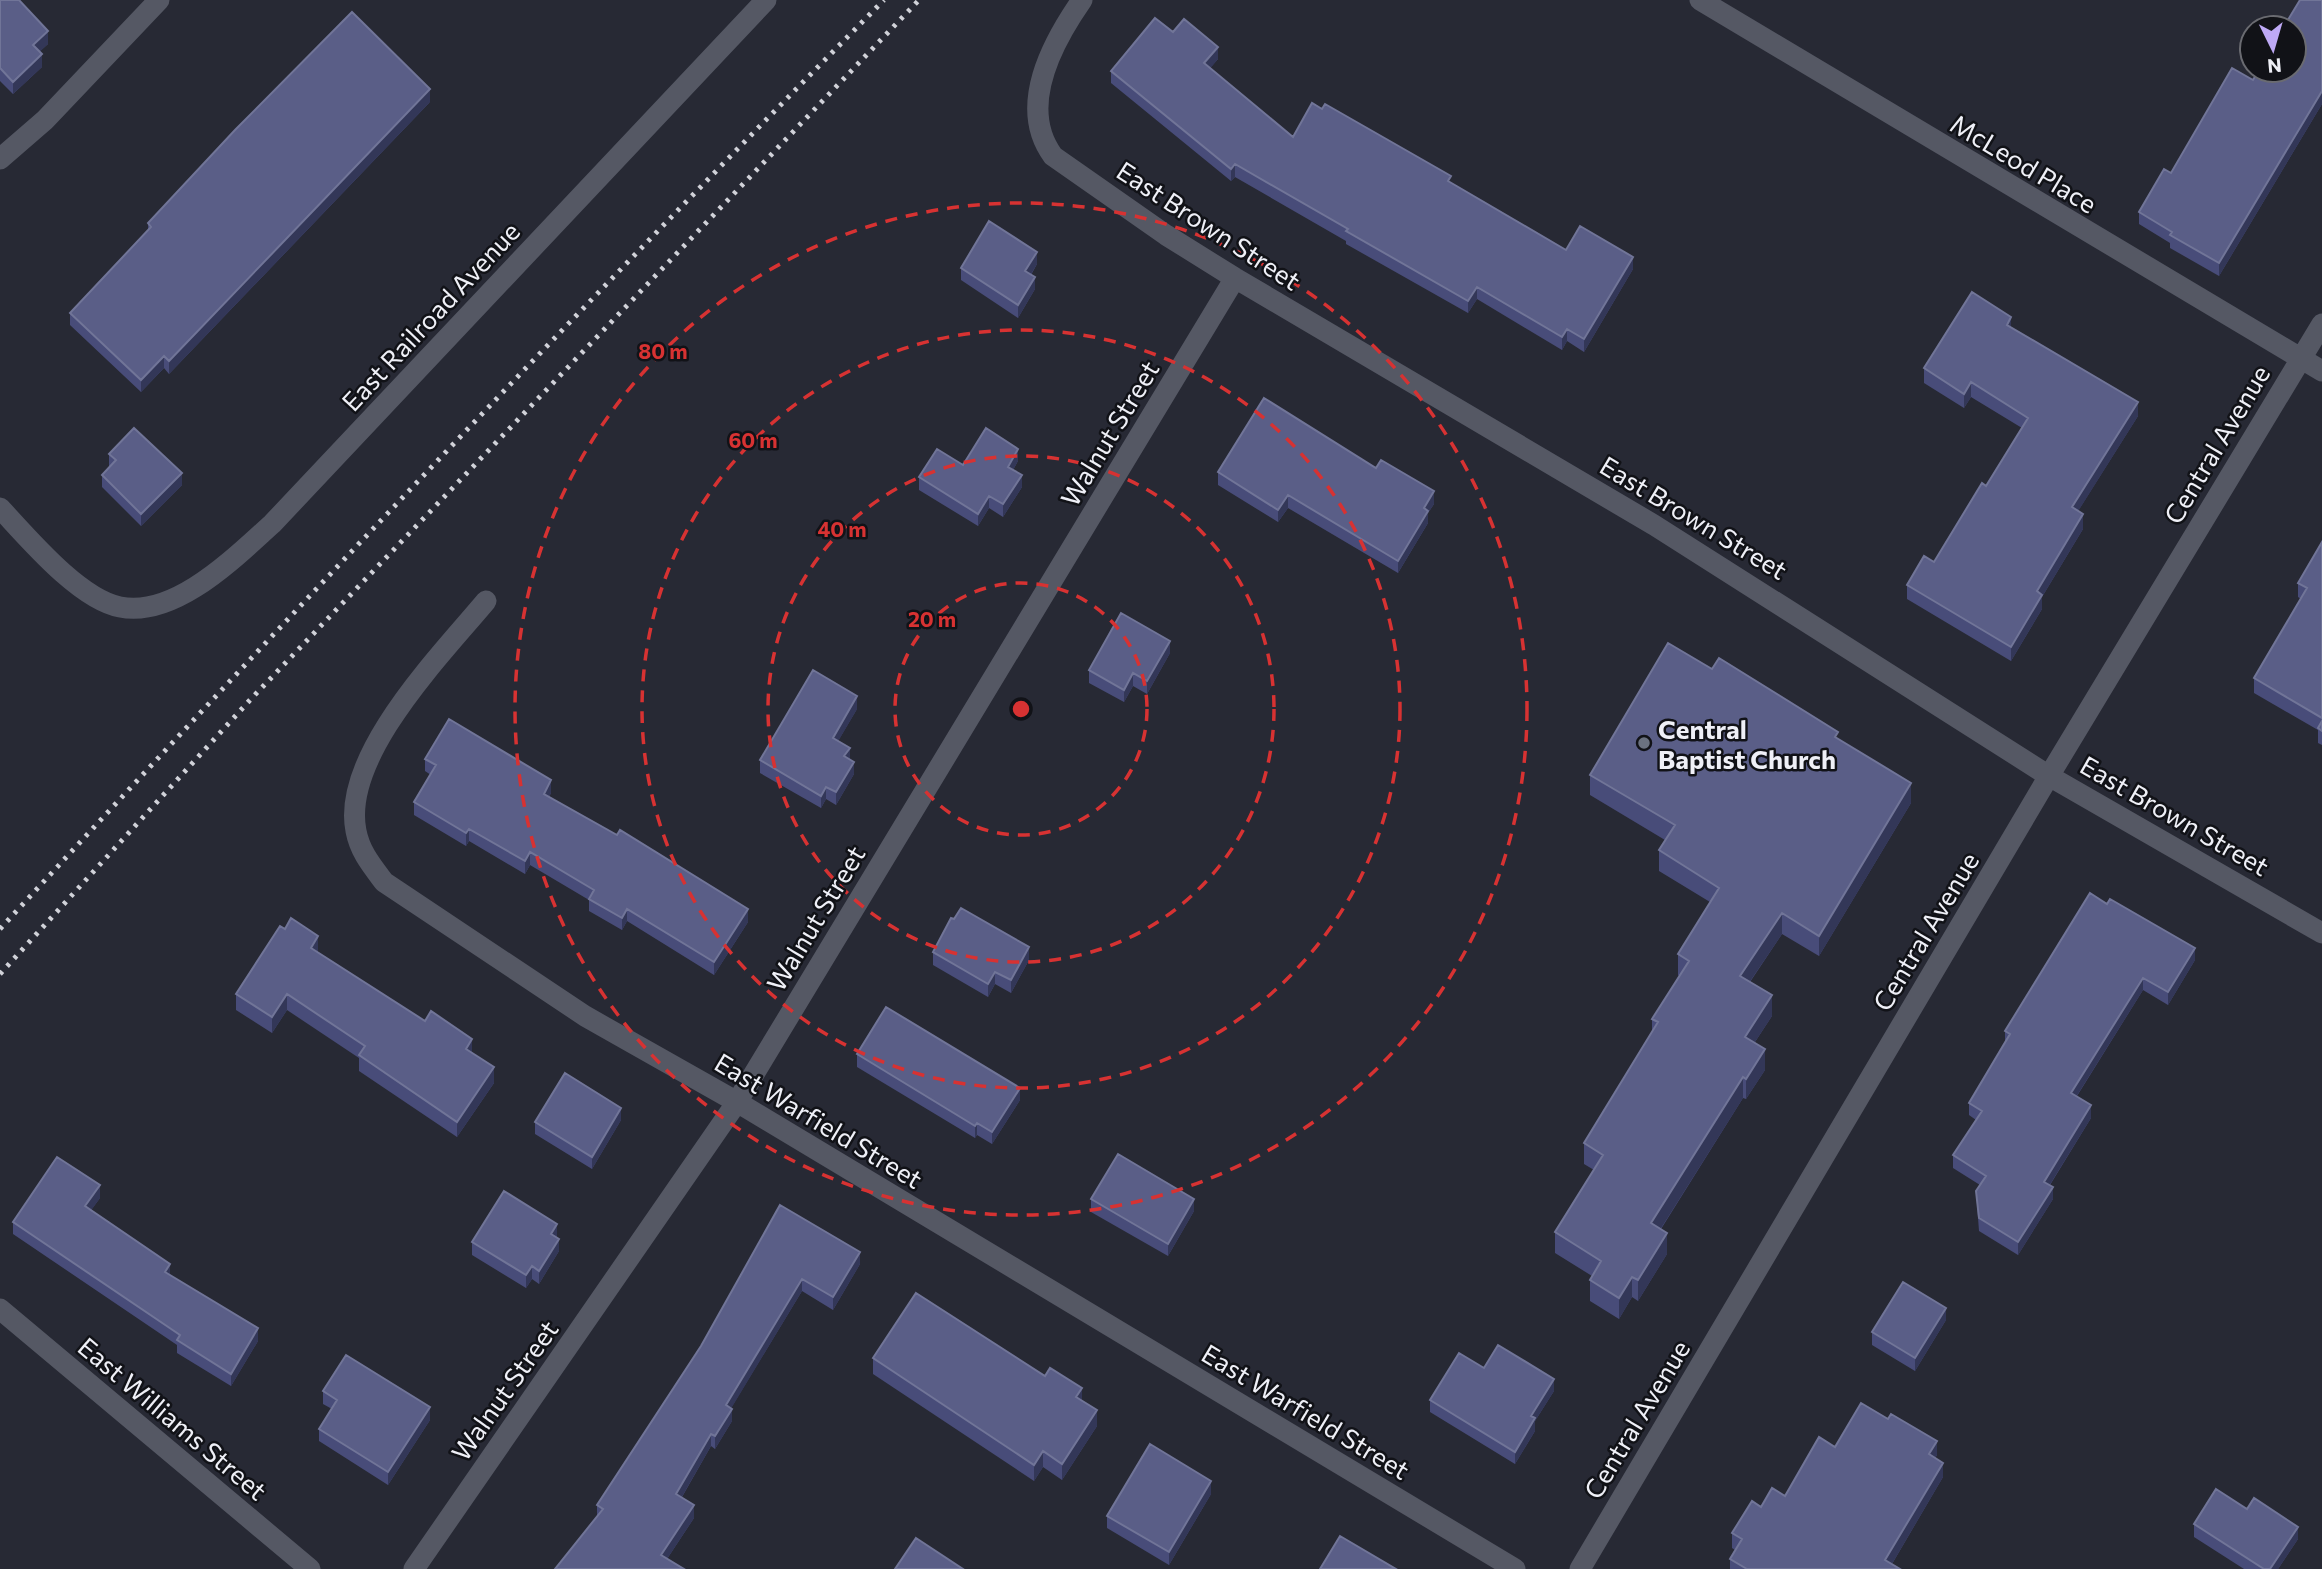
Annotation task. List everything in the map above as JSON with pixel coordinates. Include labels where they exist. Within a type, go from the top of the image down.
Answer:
[{"type":"street","points":[[0,159],[44,120],[159,0]]},
{"type":"street","name":"East Railroad Avenue","points":[[0,508],[60,570],[100,599],[121,607],[155,604],[177,597],[220,570],[272,524],[766,0]]},
{"type":"street","name":"East Brown Street","points":[[1082,0],[1051,55],[1038,89],[1037,116],[1042,142],[1053,156],[1166,235],[1235,278],[1654,525],[2049,776],[2322,933]]},
{"type":"street","name":"McLeod Place","points":[[1700,0],[2322,371]]},
{"type":"street","name":"Walnut Street","points":[[414,1569],[737,1102],[1235,278]]},
{"type":"street","name":"Central Avenue","points":[[1580,1569],[2049,776],[2322,324]]},
{"type":"street","name":"East Warfield Street","points":[[486,601],[406,699],[368,758],[355,803],[356,830],[366,859],[384,883],[470,943],[585,1016],[737,1102],[1515,1569]]},
{"type":"street","name":"East Williams Street","points":[[0,1309],[310,1569]]},
{"type":"building","points":[[0,0],[19,0],[48,31],[33,45],[42,54],[13,82],[0,68]]},
{"type":"building","points":[[2300,0],[2322,0],[2322,91],[2219,263],[2170,235],[2172,232],[2139,212],[2164,169],[2171,173],[2232,68],[2238,71],[2238,84],[2308,84],[2308,14],[2292,14]]},
{"type":"building","points":[[352,12],[430,89],[169,361],[164,356],[141,380],[70,313],[151,227],[148,223],[235,130]]},
{"type":"building","points":[[1155,18],[1173,32],[1184,19],[1218,47],[1204,63],[1293,137],[1312,103],[1322,109],[1325,104],[1451,176],[1448,181],[1566,250],[1580,226],[1633,257],[1584,339],[1567,329],[1562,337],[1477,287],[1468,301],[1235,164],[1231,169],[1111,71]]},
{"type":"building","points":[[989,221],[1037,252],[1025,271],[1035,277],[1018,305],[961,268]]},
{"type":"building","points":[[1972,292],[2011,317],[2007,325],[2138,402],[2072,507],[2083,514],[2037,591],[2042,595],[2011,647],[1907,585],[1924,556],[1934,562],[1982,483],[1986,486],[2028,418],[1971,382],[1964,394],[1924,368]]},
{"type":"building","points":[[1264,398],[1376,468],[1381,460],[1434,491],[1424,508],[1428,511],[1398,561],[1288,495],[1278,510],[1218,472]]},
{"type":"building","points":[[134,428],[182,473],[141,514],[102,475],[116,460],[109,454]]},
{"type":"building","points":[[986,428],[1018,449],[1008,467],[1022,475],[1003,504],[989,496],[978,514],[919,477],[937,449],[963,465]]},
{"type":"building","points":[[2322,542],[2322,718],[2254,678],[2307,588],[2298,583]]},
{"type":"building","points":[[1121,613],[1170,641],[1147,681],[1133,673],[1124,690],[1089,670]]},
{"type":"building","points":[[1668,643],[1712,669],[1719,658],[1838,732],[1835,737],[1911,783],[1819,936],[1782,913],[1740,976],[1772,995],[1745,1037],[1765,1049],[1746,1079],[1743,1077],[1651,1223],[1667,1233],[1638,1280],[1632,1277],[1619,1298],[1590,1280],[1601,1261],[1555,1232],[1603,1155],[1584,1143],[1658,1022],[1652,1019],[1689,961],[1678,954],[1719,888],[1659,850],[1675,825],[1590,775]]},
{"type":"building","points":[[813,670],[857,696],[833,738],[850,748],[844,756],[854,762],[836,792],[826,787],[821,796],[760,760]]},
{"type":"building","points":[[449,719],[551,780],[544,794],[617,835],[620,830],[748,909],[714,962],[627,909],[622,918],[589,899],[594,890],[530,852],[525,861],[469,829],[466,833],[414,802],[436,765],[425,759]]},
{"type":"building","points":[[2090,893],[2107,904],[2110,899],[2195,948],[2168,992],[2143,978],[2071,1093],[2091,1105],[2044,1182],[2053,1187],[2018,1242],[1979,1218],[1976,1191],[1986,1176],[1953,1155],[1982,1111],[1969,1103],[2010,1034],[2005,1031]]},
{"type":"building","points":[[961,908],[1029,947],[1011,980],[995,972],[988,984],[933,952],[951,918],[954,919]]},
{"type":"building","points":[[291,918],[318,936],[311,948],[425,1021],[431,1011],[472,1039],[466,1049],[494,1067],[457,1122],[359,1055],[365,1046],[287,994],[272,1017],[236,994],[280,926],[285,929]]},
{"type":"building","points":[[886,1007],[1020,1088],[992,1132],[977,1123],[975,1126],[857,1054]]},
{"type":"building","points":[[565,1073],[621,1108],[592,1157],[535,1122]]},
{"type":"building","points":[[1118,1154],[1194,1199],[1168,1244],[1091,1199]]},
{"type":"building","points":[[57,1157],[100,1185],[85,1206],[170,1264],[165,1272],[258,1328],[231,1374],[177,1340],[180,1335],[13,1222]]},
{"type":"building","points":[[504,1191],[557,1224],[551,1234],[559,1239],[539,1271],[532,1266],[526,1275],[472,1242]]},
{"type":"building","points":[[780,1205],[860,1252],[833,1297],[802,1279],[726,1405],[732,1409],[715,1436],[711,1434],[676,1494],[694,1505],[661,1555],[684,1569],[555,1569],[603,1509],[597,1505],[701,1346]]},
{"type":"building","points":[[1903,1282],[1946,1308],[1915,1358],[1872,1332]]},
{"type":"building","points":[[916,1293],[1045,1376],[1050,1368],[1082,1388],[1076,1397],[1097,1410],[1062,1464],[1043,1451],[1034,1465],[873,1358]]},
{"type":"building","points":[[1498,1345],[1554,1379],[1531,1416],[1535,1418],[1515,1452],[1430,1400],[1459,1353],[1484,1368]]},
{"type":"building","points":[[346,1355],[430,1407],[388,1472],[319,1429],[337,1400],[323,1391]]},
{"type":"building","points":[[1861,1403],[1888,1419],[1891,1414],[1937,1441],[1929,1454],[1943,1463],[1885,1560],[1900,1569],[1747,1569],[1730,1559],[1742,1539],[1732,1533],[1752,1501],[1761,1507],[1772,1488],[1785,1496],[1819,1437],[1835,1447]]},
{"type":"building","points":[[1150,1444],[1211,1481],[1169,1552],[1107,1516]]},
{"type":"building","points":[[2216,1489],[2247,1509],[2254,1498],[2298,1527],[2270,1569],[2264,1569],[2194,1524]]},
{"type":"building","points":[[1340,1536],[1396,1569],[1320,1569]]},
{"type":"building","points":[[916,1538],[963,1569],[895,1569]]},
{"type":"railway","points":[[0,929],[438,460],[884,0]]},
{"type":"railway","points":[[0,974],[250,700],[919,0]]},
{"type":"place","name":"Central Baptist Church","points":[[1644,743]]}]
